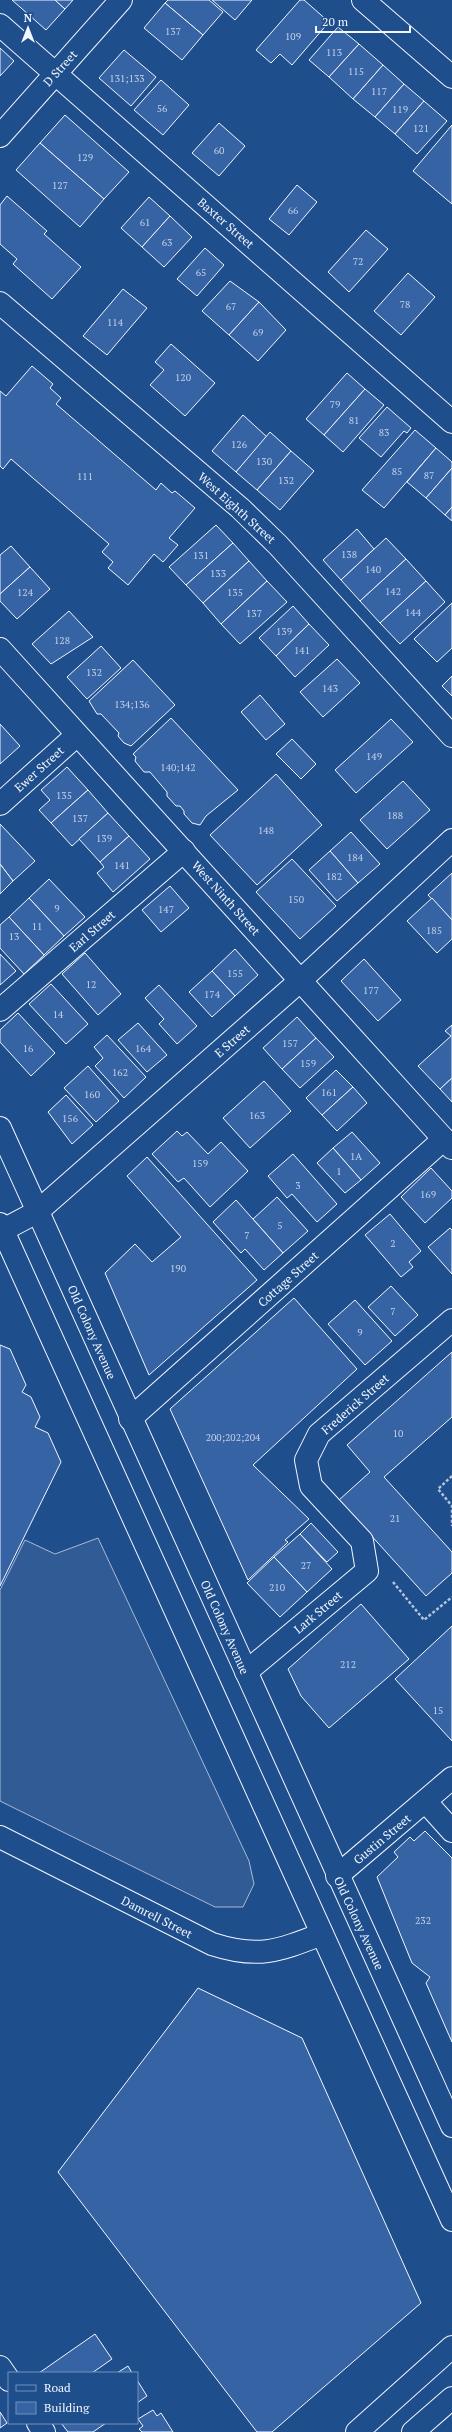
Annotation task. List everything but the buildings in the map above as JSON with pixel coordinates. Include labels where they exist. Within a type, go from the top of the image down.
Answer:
[{"type":"street","name":"D Street","points":[[0,136],[121,0]]},
{"type":"street","points":[[363,0],[452,77]]},
{"type":"street","name":"Baxter Street","points":[[0,25],[452,422]]},
{"type":"street","name":"West Eighth Street","points":[[0,303],[240,508],[278,544],[452,736]]},
{"type":"street","name":"West Ninth Street","points":[[0,649],[448,1143]]},
{"type":"street","name":"Ewer Street","points":[[0,804],[77,735]]},
{"type":"street","name":"E Street","points":[[1,1227],[37,1212],[300,980],[452,840]]},
{"type":"street","name":"Earl Street","points":[[0,1010],[184,852]]},
{"type":"street","name":"Old Colony Avenue","points":[[0,1128],[337,1876],[449,2114]]},
{"type":"street","name":"Cottage Street","points":[[130,1419],[448,1143]]},
{"type":"street","points":[[1,1227],[452,2220]]},
{"type":"street","name":"Frederick Street","points":[[367,1571],[362,1541],[311,1486],[306,1460],[319,1434],[452,1320]]},
{"type":"street","name":"Lark Street","points":[[246,1672],[367,1571]]},
{"type":"street","name":"Gustin Street","points":[[337,1876],[426,1802],[452,1778]]},
{"type":"street","points":[[426,1802],[452,1831]]},
{"type":"street","name":"Damrell Street","points":[[0,1837],[212,1944],[237,1952],[280,1950],[322,1934]]},
{"type":"street","points":[[357,2432],[452,2347]]},
{"type":"street","points":[[0,2367],[8,2379]]},
{"type":"street","points":[[413,2432],[452,2398]]},
{"type":"path","points":[[452,1476],[438,1489],[452,1506],[452,1526]]},
{"type":"path","points":[[367,1571],[386,1573],[424,1620],[452,1597]]},
{"type":"shaded area","points":[[98,1538],[249,1861],[254,1884],[243,1907],[215,1907],[0,1801],[0,1590],[25,1540],[55,1554]]}]
